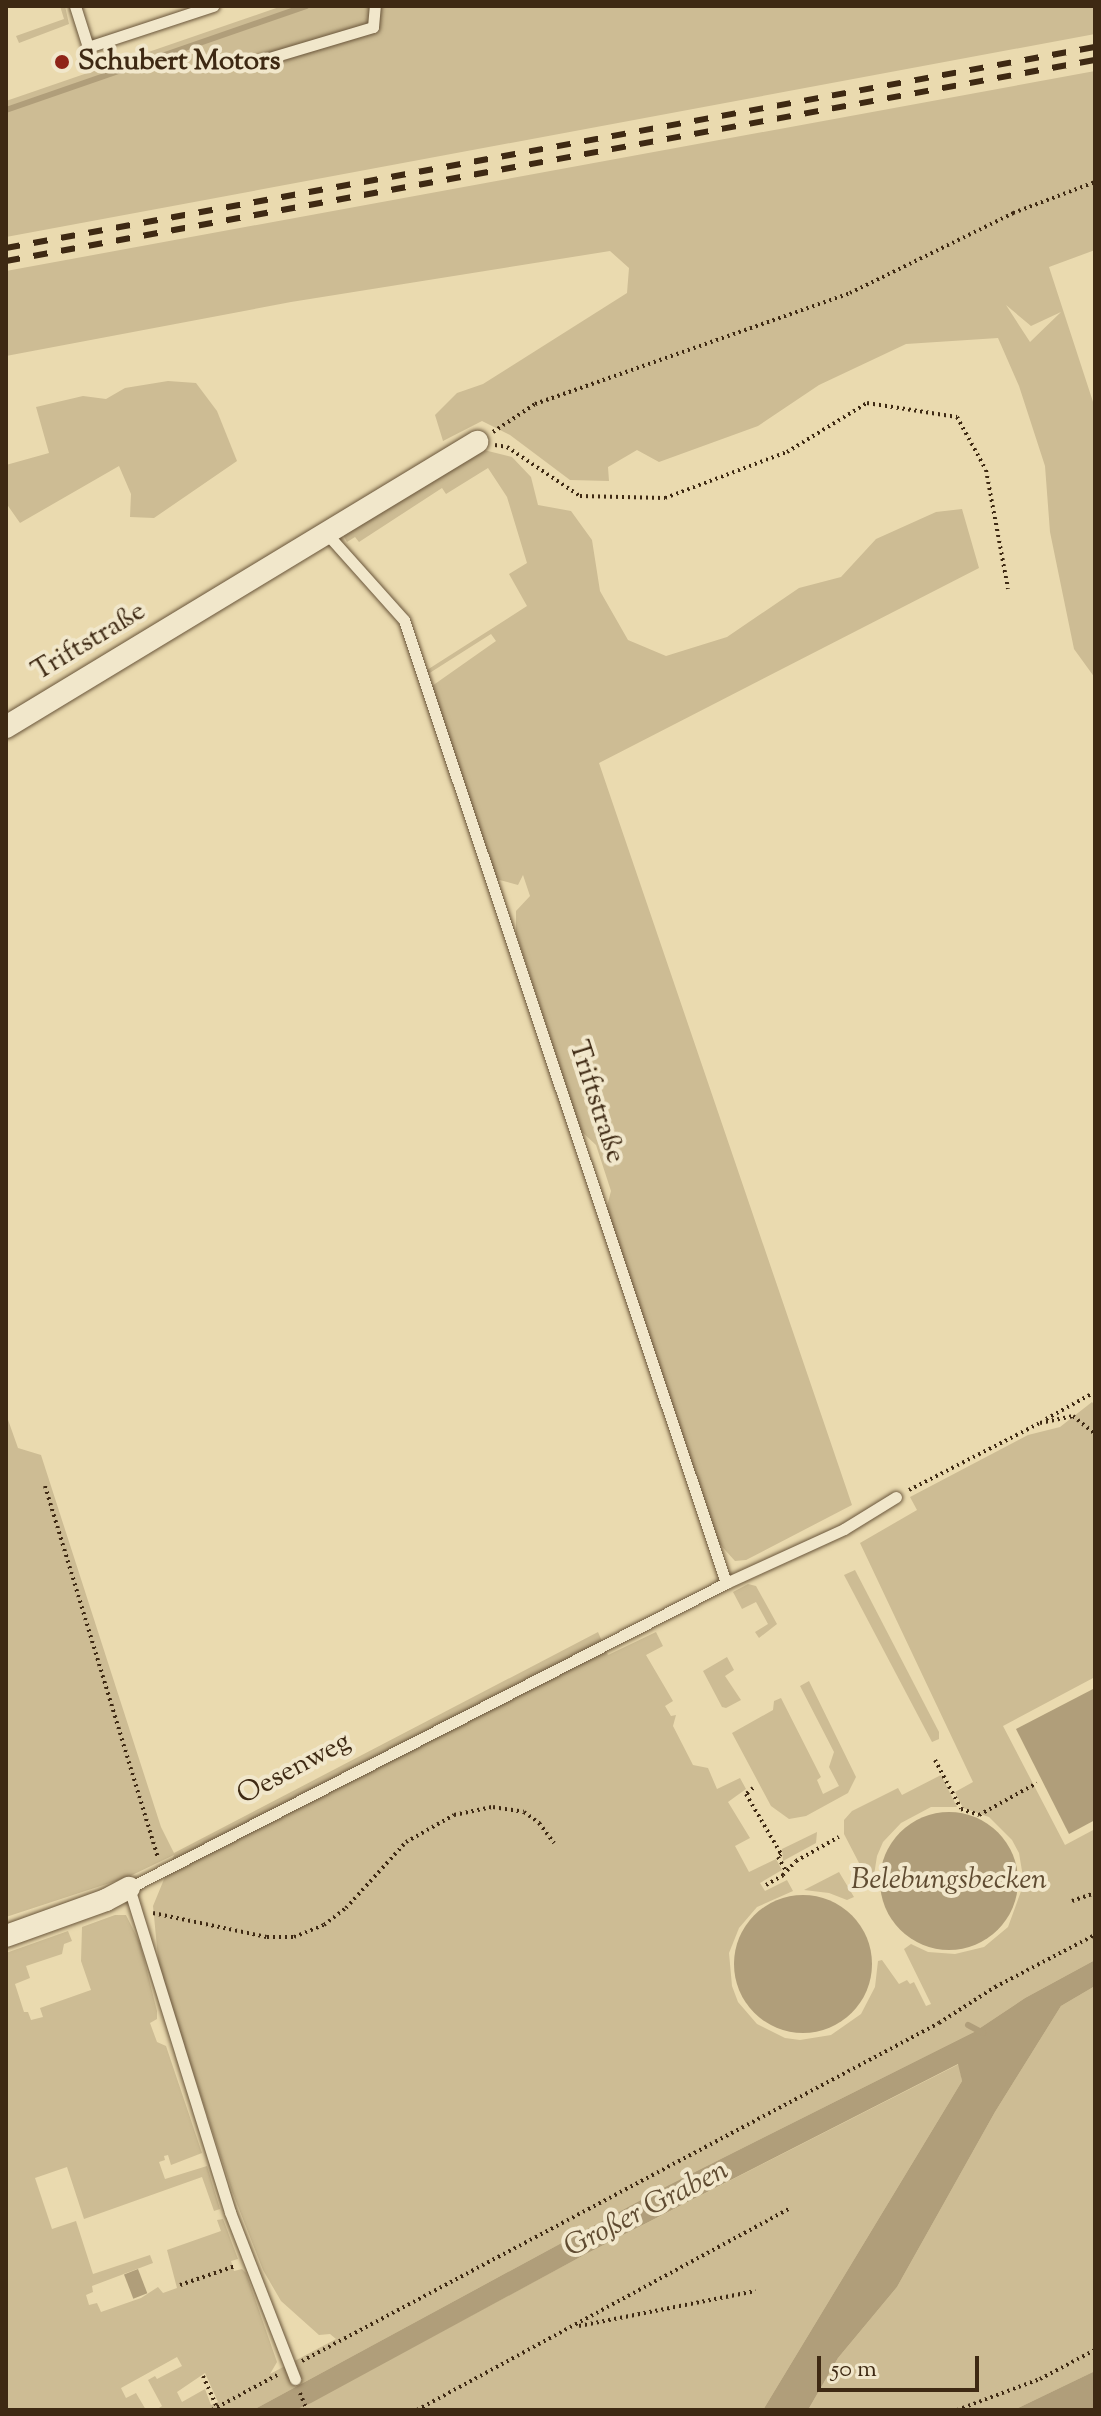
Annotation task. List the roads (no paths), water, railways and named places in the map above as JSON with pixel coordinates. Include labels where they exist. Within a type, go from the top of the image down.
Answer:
[{"type":"street","name":"Triftstraße","points":[[6,727],[477,442]]},
{"type":"street","name":"Oesenweg","points":[[6,1936],[106,1900],[129,1888]]},
{"type":"lane","points":[[75,6],[88,47],[213,6]]},
{"type":"lane","points":[[259,61],[373,27],[375,6]]},
{"type":"lane","name":"Triftstraße","points":[[327,534],[404,620],[726,1583]]},
{"type":"lane","points":[[726,1583],[844,1529],[896,1497]]},
{"type":"lane","name":"Oesenweg","points":[[129,1888],[726,1583]]},
{"type":"lane","points":[[129,1888],[185,2075],[249,2261],[293,2373]]},
{"type":"water","points":[[1095,1688],[1095,1820],[1069,1834],[1016,1729]]},
{"type":"water","name":"Belebungsbecken","points":[[949,1812],[975,1818],[998,1832],[1012,1855],[1018,1881],[1012,1907],[998,1930],[975,1944],[949,1950],[923,1944],[900,1930],[886,1907],[880,1881],[886,1855],[900,1832],[923,1818]]},
{"type":"water","name":"Belebungsbecken","points":[[803,1895],[829,1901],[852,1915],[866,1938],[872,1964],[866,1990],[852,2013],[829,2027],[803,2033],[777,2027],[754,2013],[740,1990],[734,1964],[740,1938],[754,1915],[777,1901]]},
{"type":"water","name":"Großer Graben","points":[[1095,1960],[1095,1986],[1061,2006],[995,2112],[897,2287],[838,2358],[808,2410],[763,2410],[962,2081],[958,2064],[584,2255],[311,2403],[295,2410],[253,2410],[663,2188],[974,2032],[1025,1998]]},
{"type":"water","points":[[138,2269],[147,2293],[133,2299],[124,2274]]},
{"type":"water","points":[[1095,2371],[1095,2410],[1014,2410],[1070,2383]]},
{"type":"waterway","points":[[6,110],[307,6]]},
{"type":"waterway","points":[[968,2025],[983,2033]]},
{"type":"railway","points":[[6,248],[1095,47]]},
{"type":"railway","points":[[6,261],[1095,60]]},
{"type":"place","name":"Schubert Motors","points":[[62,62]]}]
